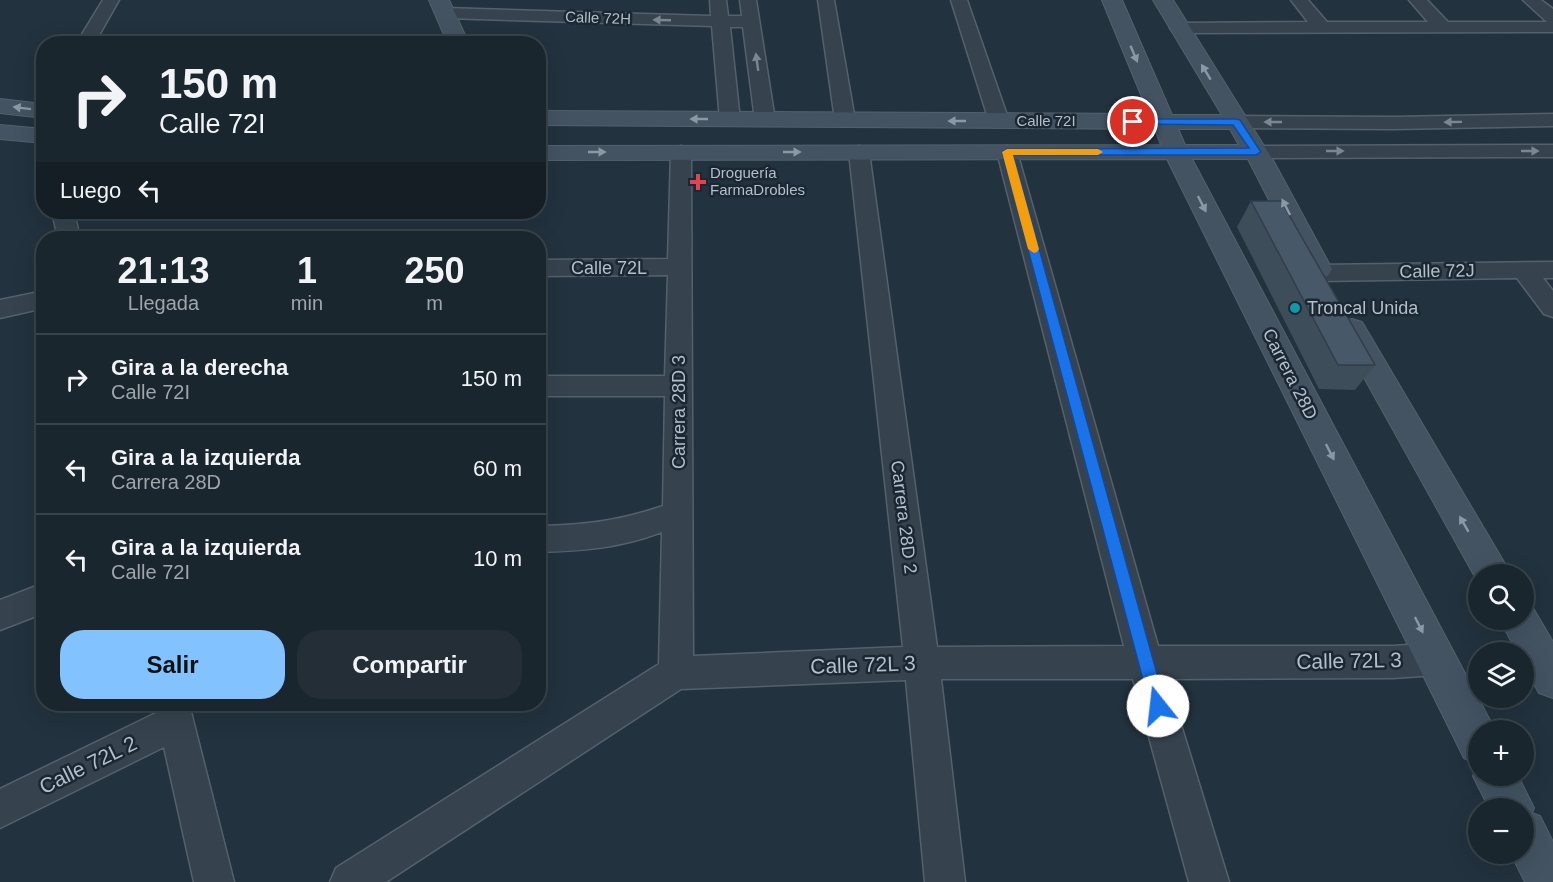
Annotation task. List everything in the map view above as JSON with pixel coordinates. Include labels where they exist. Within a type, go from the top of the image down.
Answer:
[{"type":"street","points":[[91,36],[111,0]]},
{"type":"street","points":[[718,0],[730,120]]},
{"type":"street","points":[[748,0],[765,120]]},
{"type":"street","points":[[826,0],[844,120]]},
{"type":"street","points":[[959,0],[999,121]]},
{"type":"street","name":"Carrera 28D","points":[[1112,0],[1162,122],[1468,721]]},
{"type":"street","points":[[1163,0],[1256,152],[1320,273],[1487,564]]},
{"type":"street","points":[[1299,0],[1322,28]]},
{"type":"street","points":[[1417,0],[1443,27]]},
{"type":"street","points":[[1531,0],[1553,18]]},
{"type":"street","points":[[442,7],[455,36]]},
{"type":"street","name":"Calle 72H","points":[[442,7],[751,22]]},
{"type":"street","points":[[1179,28],[1553,27]]},
{"type":"street","points":[[0,106],[36,110]]},
{"type":"street","name":"Calle 72I","points":[[546,118],[1394,123],[1553,120]]},
{"type":"street","points":[[0,132],[36,135]]},
{"type":"street","name":"Calle 72I","points":[[546,153],[1553,151]]},
{"type":"street","name":"Carrera 28D 3","points":[[676,673],[681,152]]},
{"type":"street","name":"Carrera 28D 2","points":[[858,152],[922,663],[945,882]]},
{"type":"street","points":[[1007,152],[1145,662],[1209,882]]},
{"type":"street","name":"Calle 72L","points":[[546,268],[680,267]]},
{"type":"street","points":[[1523,270],[1553,308]]},
{"type":"street","name":"Calle 72J","points":[[1320,273],[1553,270]]},
{"type":"street","points":[[0,309],[36,301]]},
{"type":"street","points":[[546,386],[679,386]]},
{"type":"street","points":[[546,539],[598,536],[628,531],[679,513]]},
{"type":"street","points":[[0,615],[36,601]]},
{"type":"street","points":[[1525,630],[1553,679]]},
{"type":"street","name":"Calle 72L 3","points":[[676,673],[922,663],[1393,662],[1437,659]]},
{"type":"street","points":[[350,882],[676,673]]},
{"type":"street","points":[[174,713],[214,882]]},
{"type":"street","name":"Calle 72L 2","points":[[0,808],[174,713]]},
{"type":"street","points":[[1534,852],[1549,882]]},
{"type":"building","points":[[1251,201],[1281,201],[1375,365],[1338,365]]},
{"type":"slow traffic","points":[[1034,249],[1007,152],[1098,152]]},
{"type":"place","name":"Droguería FarmaDrobles","points":[[698,182]]},
{"type":"place","name":"Troncal Unida","points":[[1295,308]]},
{"type":"route","points":[[1133,122],[1236,122],[1256,152],[1007,152],[1158,706]]}]
